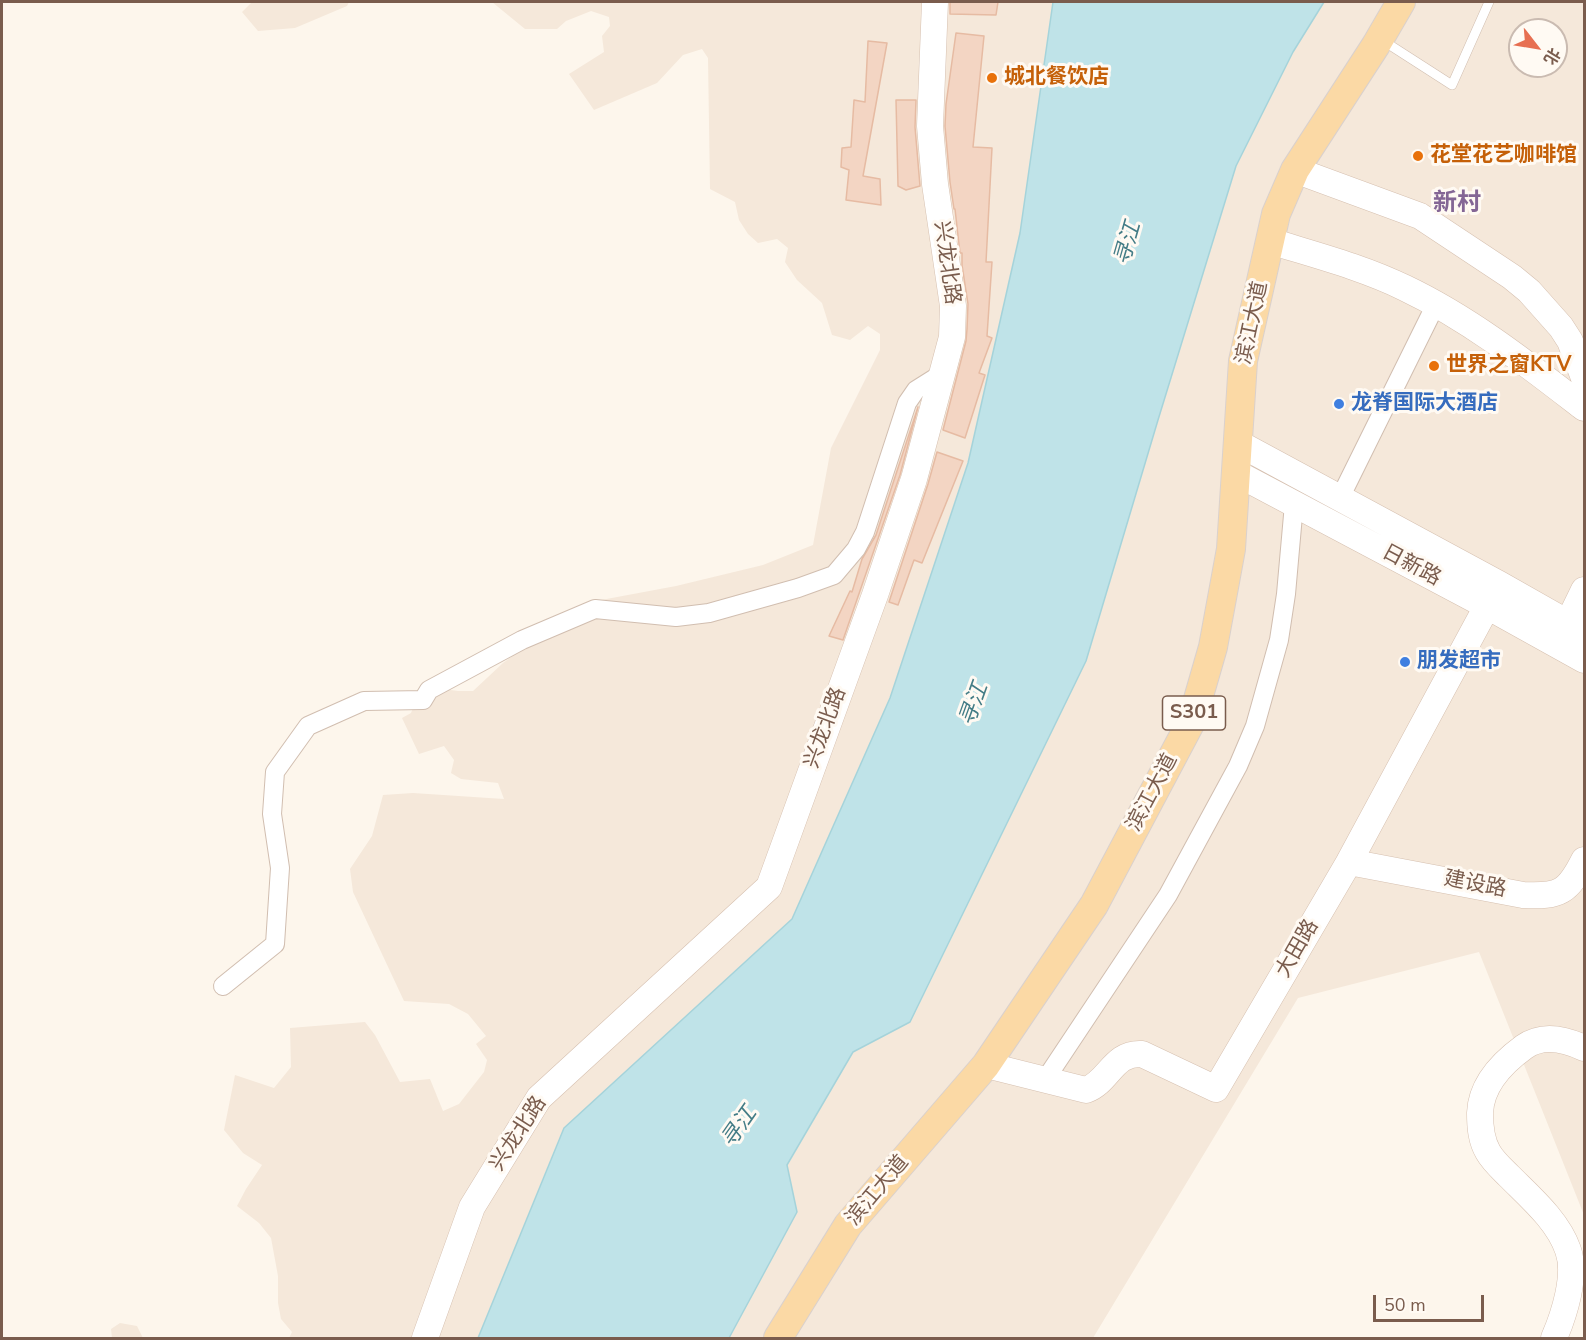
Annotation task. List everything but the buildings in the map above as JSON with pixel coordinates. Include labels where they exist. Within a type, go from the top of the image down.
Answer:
[{"type":"main road","name":"兴龙北路","points":[[425,1338],[472,1207],[539,1098],[769,887],[914,479],[952,337],[953,306],[935,184],[930,126],[935,2]]},
{"type":"main road","name":"滨江大道","points":[[778,1338],[848,1225],[986,1065],[1094,905],[1192,720],[1213,647],[1231,549],[1243,361],[1276,214],[1294,170],[1380,39],[1401,2]]},
{"type":"main road","points":[[1294,170],[1420,216],[1512,277],[1544,306],[1561,327],[1570,341],[1584,378]]},
{"type":"main road","points":[[1270,241],[1381,277],[1436,304],[1514,354],[1584,408]]},
{"type":"main road","name":"日新路","points":[[1238,443],[1576,628]]},
{"type":"main road","name":"日新路","points":[[1236,473],[1584,660]]},
{"type":"main road","name":"大田路","points":[[986,1065],[1084,1090],[1094,1086],[1125,1056],[1142,1054],[1216,1089],[1349,862],[1499,584]]},
{"type":"main road","points":[[1576,628],[1584,590]]},
{"type":"main road","name":"建设路","points":[[1349,862],[1523,895],[1540,896],[1558,892],[1567,887],[1584,860]]},
{"type":"main road","points":[[1554,1338],[1560,1325],[1569,1285],[1571,1273],[1569,1252],[1557,1227],[1489,1154],[1482,1135],[1480,1110],[1484,1093],[1493,1076],[1524,1047],[1545,1039],[1567,1041],[1584,1047]]},
{"type":"street","points":[[1340,498],[1436,304]]},
{"type":"street","points":[[223,986],[275,944],[280,868],[272,814],[275,772],[308,726],[364,701],[423,700],[429,690],[522,640],[595,609],[676,617],[709,613],[798,588],[834,575],[856,549],[865,532],[907,403],[916,390],[943,373]]},
{"type":"street","points":[[1045,1080],[1168,895],[1208,825],[1256,726],[1279,640],[1286,594],[1294,504]]},
{"type":"lane","points":[[1380,39],[1452,85],[1489,2]]},
{"type":"shaded area","points":[[252,2],[349,2],[347,6],[295,28],[258,31],[242,12]]},
{"type":"shaded area","points":[[492,2],[1053,2],[1020,233],[968,463],[890,698],[792,919],[559,1139],[478,1338],[289,1338],[292,1332],[281,1319],[278,1303],[278,1276],[271,1238],[259,1223],[237,1206],[262,1165],[243,1153],[224,1130],[235,1075],[274,1088],[291,1067],[290,1028],[365,1022],[375,1035],[400,1082],[430,1079],[443,1111],[459,1104],[484,1072],[487,1060],[476,1044],[486,1036],[468,1014],[449,1004],[404,1001],[353,892],[350,869],[372,836],[383,795],[413,793],[504,799],[498,783],[461,779],[451,773],[454,760],[444,746],[419,754],[402,718],[411,713],[422,686],[473,691],[503,663],[585,603],[676,586],[763,565],[813,545],[831,448],[880,350],[880,334],[868,326],[850,340],[832,335],[822,303],[797,280],[785,262],[788,248],[777,239],[758,243],[748,234],[739,220],[735,202],[710,189],[708,58],[702,49],[683,55],[657,83],[594,110],[569,74],[604,52],[602,36],[610,26],[609,17],[591,11],[566,21],[557,29],[525,29]]},
{"type":"shaded area","points":[[1324,2],[1584,2],[1584,1215],[1479,952],[1298,998],[1093,1338],[729,1338],[797,1212],[787,1166],[853,1052],[916,1011],[1086,661],[1236,166],[1293,52]]},
{"type":"shaded area","points":[[120,1323],[137,1326],[143,1338],[112,1338],[111,1329]]},
{"type":"water","name":"寻江","points":[[1053,2],[1324,2],[1293,52],[1236,166],[1086,661],[910,1022],[853,1052],[787,1165],[797,1212],[729,1338],[478,1338],[564,1128],[792,919],[890,698],[968,463],[1020,233]]},
{"type":"place","name":"城北餐饮店","points":[[992,78]]},
{"type":"place","name":"花堂花艺咖啡馆","points":[[1418,156]]},
{"type":"place","name":"世界之窗KTV","points":[[1434,366]]},
{"type":"place","name":"龙脊国际大酒店","points":[[1339,404]]},
{"type":"place","name":"朋发超市","points":[[1405,662]]},
{"type":"district","name":"新村","points":[[1457,204]]}]
